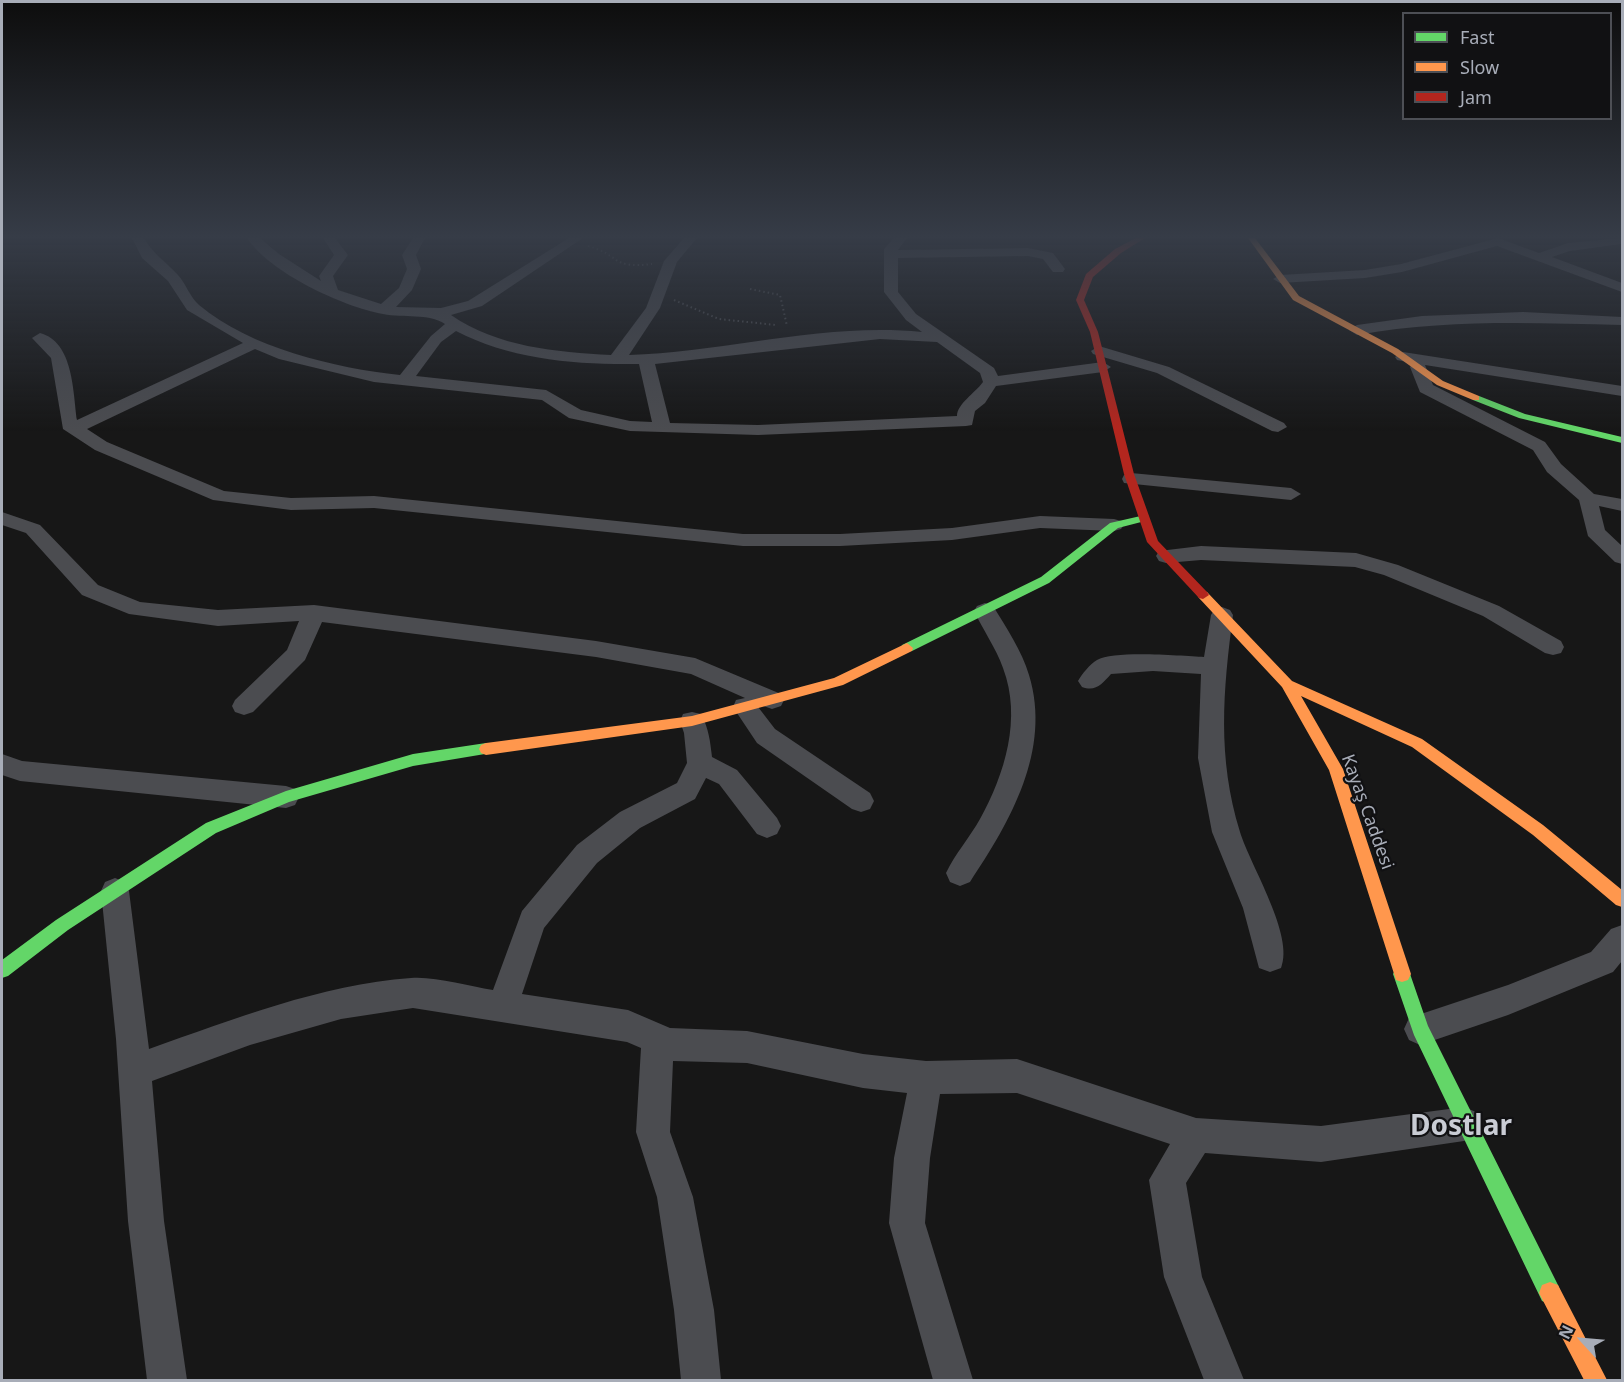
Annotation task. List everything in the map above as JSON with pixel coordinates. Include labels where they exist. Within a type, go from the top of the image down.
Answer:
[{"type":"street","points":[[189,302],[192,307],[235,334],[285,356],[404,381],[546,395],[575,414],[630,426],[758,430],[966,421],[966,409],[979,399],[991,382],[1101,359],[1163,370],[1278,427]]},
{"type":"street","points":[[364,302],[384,309],[427,315],[471,306],[476,302]]},
{"type":"street","points":[[384,309],[391,302]]},
{"type":"street","points":[[617,360],[644,323],[654,302]]},
{"type":"street","points":[[899,302],[911,317],[988,371],[991,382]]},
{"type":"street","name":"Kayaş Caddesi","points":[[1081,302],[1101,359],[1131,479],[1153,542],[1287,684],[1336,769],[1420,1029],[1464,1124],[1603,1372]]},
{"type":"street","points":[[1305,302],[1403,357],[1440,382],[1494,406],[1575,430],[1623,440]]},
{"type":"street","points":[[439,313],[454,325],[492,342],[558,358],[617,360],[693,358],[882,334],[940,338]]},
{"type":"street","points":[[1357,330],[1400,321],[1568,317],[1623,321]]},
{"type":"street","points":[[404,381],[436,339],[454,325]]},
{"type":"street","points":[[40,338],[59,357],[69,424],[100,446],[220,496],[291,504],[374,502],[744,540],[840,540],[952,534],[1041,522],[1114,525],[1145,518]]},
{"type":"street","points":[[75,428],[255,343]]},
{"type":"street","points":[[1403,357],[1623,391]]},
{"type":"street","points":[[646,359],[662,428]]},
{"type":"street","points":[[1418,367],[1426,388],[1539,446],[1554,468],[1588,498],[1623,505]]},
{"type":"street","points":[[1131,479],[1291,494]]},
{"type":"street","points":[[1588,498],[1595,532],[1623,557]]},
{"type":"street","points":[[2,518],[33,529],[90,590],[137,609],[218,618],[314,613],[596,649],[695,666],[772,700]]},
{"type":"street","points":[[2,970],[115,891],[212,828],[286,797],[413,760],[568,736],[692,721],[838,682],[1045,580],[1114,525]]},
{"type":"street","points":[[1166,556],[1201,553],[1356,560],[1391,570],[1491,611],[1553,647]]},
{"type":"street","points":[[960,873],[1000,812],[1022,747],[1025,711],[1017,675],[985,611]]},
{"type":"street","points":[[244,706],[297,654],[314,613]]},
{"type":"street","points":[[1222,615],[1211,688],[1211,758],[1226,832],[1258,908],[1270,958]]},
{"type":"street","points":[[1090,681],[1105,666],[1153,663],[1214,666]]},
{"type":"street","points":[[1287,684],[1417,743],[1538,830],[1623,900]]},
{"type":"street","points":[[745,707],[766,736],[861,801]]},
{"type":"street","points":[[503,1005],[532,921],[587,854],[630,820],[686,791],[700,763],[697,734],[692,721]]},
{"type":"street","points":[[700,763],[728,777],[767,826]]},
{"type":"street","points":[[2,764],[20,771],[286,797]]},
{"type":"street","points":[[115,891],[135,1071],[146,1221],[167,1380]]},
{"type":"street","points":[[1420,1029],[1508,1000],[1602,962],[1623,939]]},
{"type":"street","points":[[135,1071],[250,1029],[341,1004],[413,993],[628,1026],[670,1044],[747,1047],[863,1071],[926,1078],[1017,1076],[1196,1135],[1321,1144],[1464,1124]]},
{"type":"street","points":[[658,1039],[653,1132],[675,1197],[694,1310],[701,1380]]},
{"type":"street","points":[[926,1078],[912,1158],[907,1223],[953,1380]]},
{"type":"street","points":[[1196,1135],[1167,1180],[1183,1276],[1224,1380]]},
{"type":"path","points":[[677,302],[719,319],[788,326],[782,302]]},
{"type":"traffic: fast","points":[[1476,398],[1522,416],[1622,440]]},
{"type":"traffic: fast","points":[[907,648],[1045,580],[1114,525],[1145,518]]},
{"type":"traffic: fast","points":[[2,970],[62,925],[211,828],[286,797],[413,760],[486,749]]},
{"type":"traffic: fast","points":[[1402,974],[1420,1029],[1550,1293]]},
{"type":"traffic: slow","points":[[1304,302],[1395,351],[1440,383],[1476,398]]},
{"type":"traffic: slow","points":[[1203,595],[1287,684],[1336,769],[1402,974]]},
{"type":"traffic: slow","points":[[486,749],[692,721],[838,682],[907,648]]},
{"type":"traffic: slow","points":[[1287,684],[1417,743],[1538,830],[1622,900]]},
{"type":"traffic: slow","points":[[1550,1293],[1596,1380]]},
{"type":"traffic: jam","points":[[1081,302],[1094,332],[1129,474],[1153,542],[1203,595]]},
{"type":"district","name":"Dostlar","points":[[1461,1127]]}]
